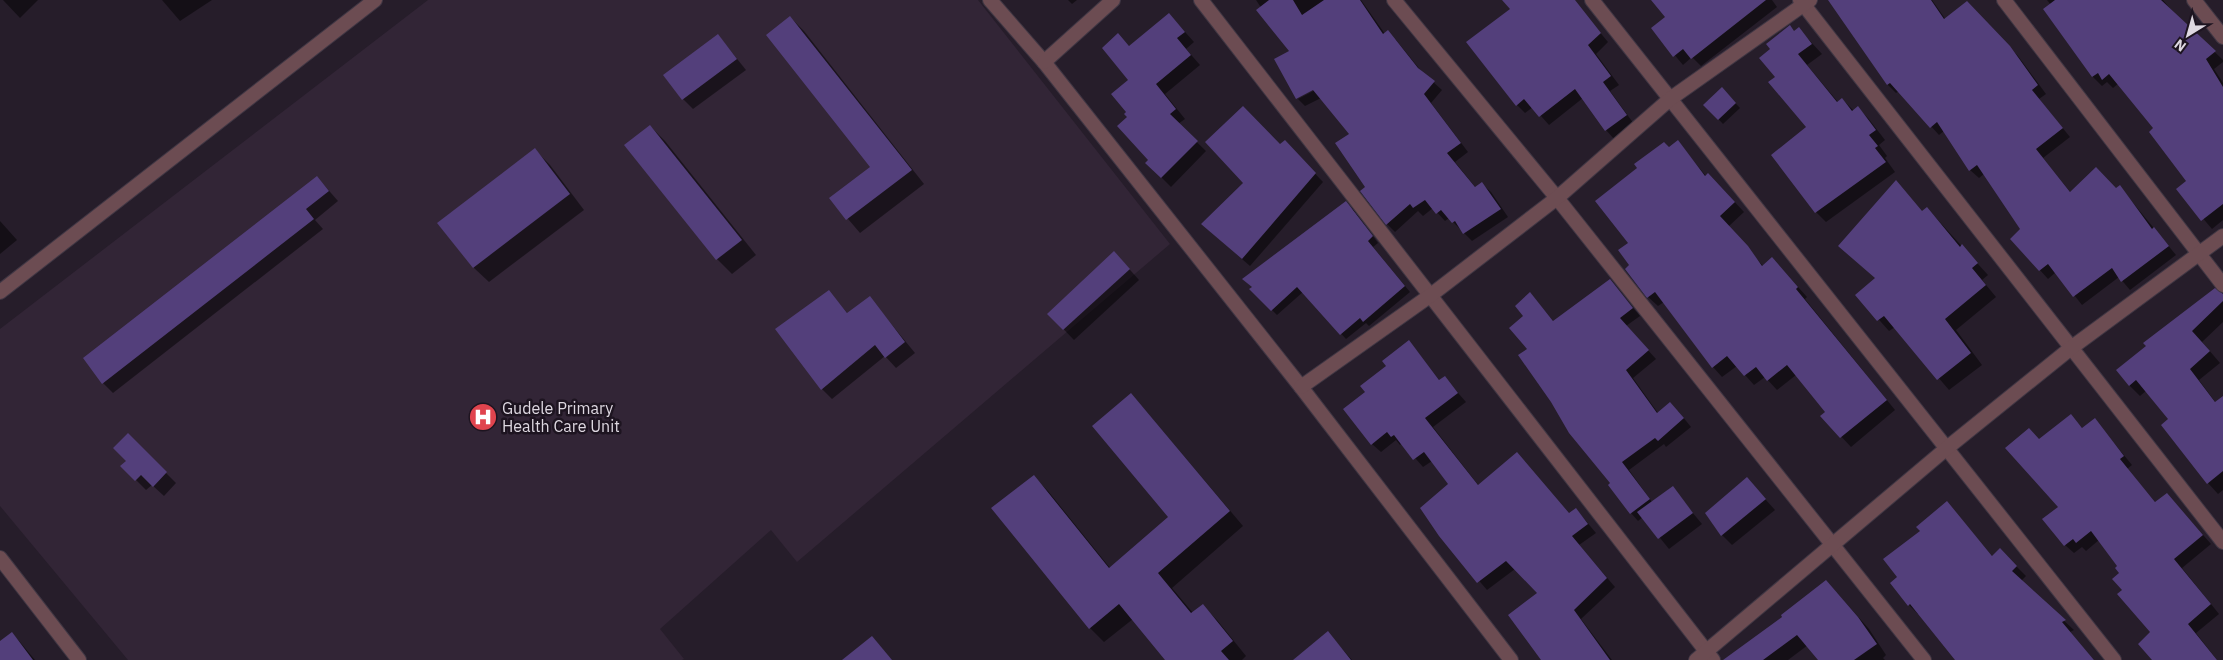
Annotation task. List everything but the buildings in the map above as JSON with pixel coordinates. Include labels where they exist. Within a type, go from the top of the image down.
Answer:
[{"type":"street","points":[[0,292],[376,0]]},
{"type":"street","points":[[990,0],[1044,62],[1301,387],[1511,660]]},
{"type":"street","points":[[1044,62],[1112,0]]},
{"type":"street","points":[[1201,0],[1431,295],[1705,657],[1947,448],[2071,348],[2223,236]]},
{"type":"street","points":[[1394,0],[1557,198],[1924,660]]},
{"type":"street","points":[[1592,0],[2114,660]]},
{"type":"street","points":[[2004,0],[2223,285]]},
{"type":"street","points":[[2194,0],[2223,37]]},
{"type":"street","points":[[1301,387],[1431,295],[1557,198],[1670,99],[1805,2],[2223,542]]},
{"type":"street","points":[[0,558],[79,660]]},
{"type":"shaded area","name":"Gudele Primary Health Care Unit","points":[[428,0],[978,0],[1170,244],[797,562],[771,530],[660,629],[684,659],[682,660],[128,660],[0,506],[0,329]]},
{"type":"place","name":"Gudele Primary Health Care Unit","points":[[483,417]]}]
